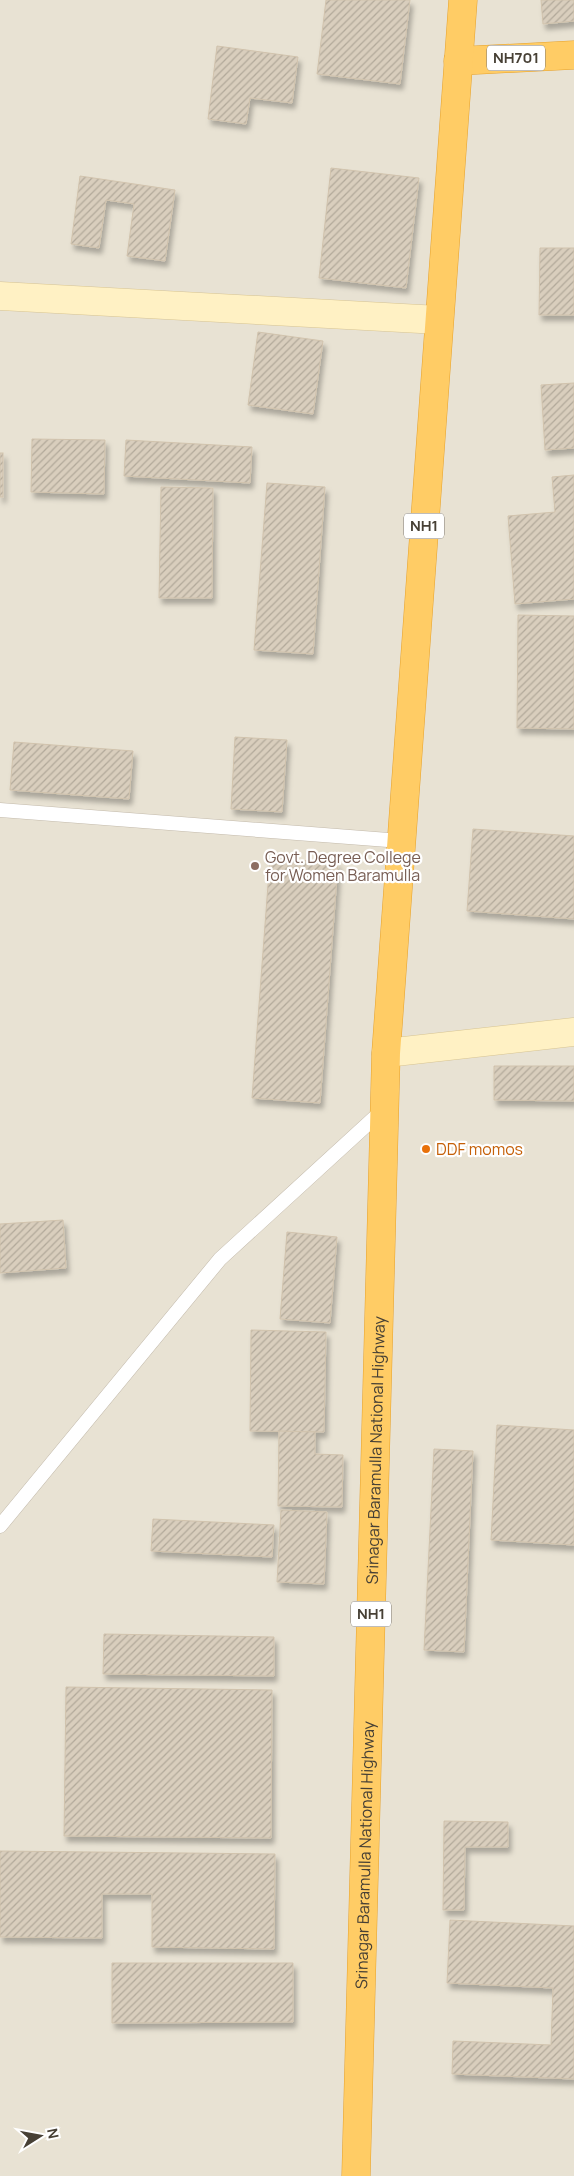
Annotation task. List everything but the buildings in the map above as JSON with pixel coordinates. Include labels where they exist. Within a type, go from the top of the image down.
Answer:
[{"type":"highway","name":"NH1","points":[[386,1053],[463,0]]},
{"type":"highway","name":"NH701","points":[[458,61],[574,55]]},
{"type":"highway","name":"Srinagar Baramulla National Highway","points":[[356,2176],[386,1053]]},
{"type":"street","points":[[0,296],[439,320]]},
{"type":"street","points":[[386,1053],[574,1032]]},
{"type":"lane","points":[[0,810],[401,841]]},
{"type":"lane","points":[[0,1526],[220,1259],[384,1109]]},
{"type":"shaded area","points":[[0,0],[574,0],[574,2176],[0,2176]]},
{"type":"place","name":"Govt. Degree College for Women Baramulla","points":[[255,866]]},
{"type":"place","name":"DDF momos","points":[[426,1149]]}]
